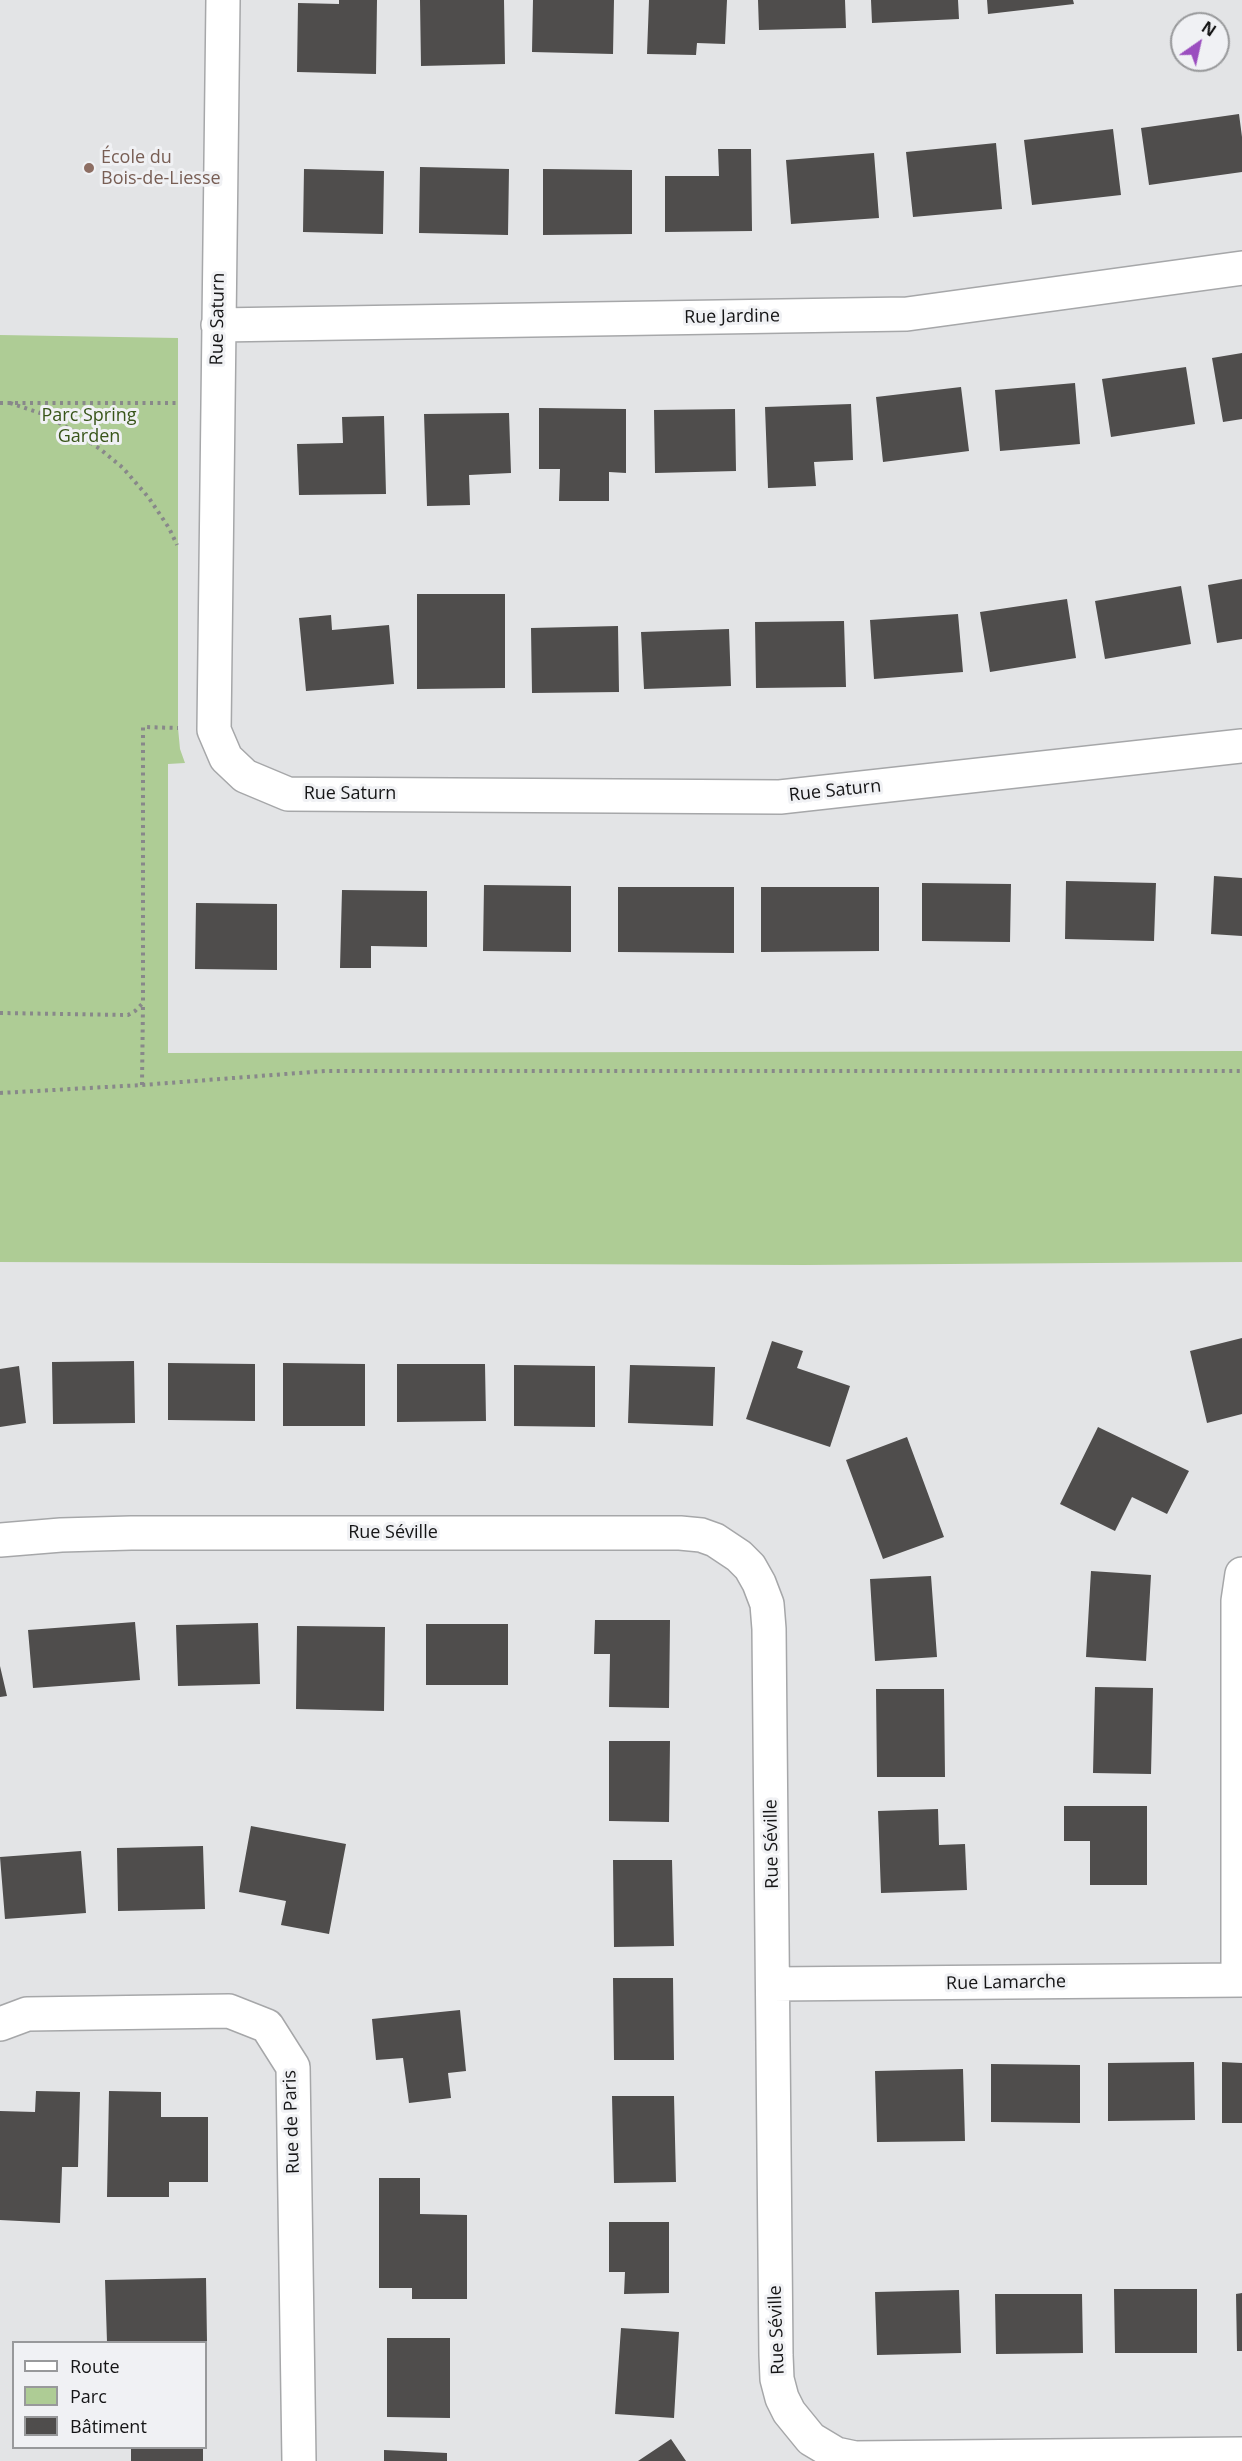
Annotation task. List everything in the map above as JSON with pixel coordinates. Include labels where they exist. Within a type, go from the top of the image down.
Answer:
[{"type":"street","name":"Rue Saturn","points":[[223,0],[214,730],[225,758],[245,776],[288,794],[780,797],[1242,746]]},
{"type":"street","name":"Rue Jardine","points":[[218,325],[907,314],[1242,268]]},
{"type":"street","name":"Rue Séville","points":[[0,1540],[132,1533],[680,1533],[701,1535],[715,1540],[739,1556],[750,1567],[767,1604],[769,1629],[777,2379],[789,2412],[811,2439],[836,2454],[855,2458],[1242,2454]]},
{"type":"street","name":"Rue Lamarche","points":[[773,1984],[1240,1980],[1238,1601],[1242,1574]]},
{"type":"street","name":"Rue de Paris","points":[[0,2024],[27,2014],[229,2011],[267,2026],[293,2067],[299,2461]]},
{"type":"path","points":[[0,402],[183,403]]},
{"type":"path","points":[[10,402],[43,414],[70,429],[123,468],[149,498],[169,528],[178,547]]},
{"type":"path","points":[[142,1085],[143,727],[183,728]]},
{"type":"path","points":[[0,1013],[128,1015],[143,1003]]},
{"type":"path","points":[[0,1093],[325,1071],[1242,1071]]},
{"type":"green space","name":"Parc Spring Garden","points":[[0,335],[178,338],[178,728],[180,749],[185,763],[168,764],[168,1053],[1242,1051],[1242,1262],[804,1265],[0,1262]]},
{"type":"building","points":[[339,0],[377,0],[376,74],[297,72],[298,3],[339,4]]},
{"type":"building","points":[[420,0],[504,0],[505,64],[421,66]]},
{"type":"building","points":[[533,0],[614,0],[613,54],[532,52]]},
{"type":"building","points":[[649,0],[727,0],[725,44],[697,43],[696,55],[647,54]]},
{"type":"building","points":[[758,0],[845,0],[846,28],[759,30]]},
{"type":"building","points":[[871,0],[958,0],[959,19],[872,23]]},
{"type":"building","points":[[987,0],[1073,0],[1074,4],[988,14]]},
{"type":"building","points":[[1239,114],[1242,137],[1242,172],[1149,185],[1141,128]]},
{"type":"building","points":[[1113,129],[1121,195],[1032,205],[1024,140]]},
{"type":"building","points":[[996,143],[1002,209],[913,217],[906,152]]},
{"type":"building","points":[[718,149],[751,149],[752,231],[665,232],[665,176],[719,176]]},
{"type":"building","points":[[874,153],[879,218],[791,224],[786,160]]},
{"type":"building","points":[[420,167],[509,169],[508,235],[419,233]]},
{"type":"building","points":[[304,169],[384,171],[383,234],[303,232]]},
{"type":"building","points":[[543,169],[632,170],[632,234],[543,235]]},
{"type":"building","points":[[1242,353],[1242,419],[1223,422],[1212,358]]},
{"type":"building","points":[[1186,367],[1195,424],[1111,437],[1102,379]]},
{"type":"building","points":[[1075,383],[1080,444],[1000,451],[995,390]]},
{"type":"building","points":[[961,387],[969,451],[883,462],[876,397]]},
{"type":"building","points":[[851,404],[853,460],[814,462],[816,486],[768,488],[765,407]]},
{"type":"building","points":[[539,408],[626,409],[626,473],[609,472],[609,501],[559,501],[560,469],[539,469]]},
{"type":"building","points":[[735,409],[736,471],[655,473],[654,410]]},
{"type":"building","points":[[509,413],[511,473],[469,475],[470,505],[427,506],[424,414]]},
{"type":"building","points":[[384,416],[386,494],[299,495],[297,444],[343,443],[342,417]]},
{"type":"building","points":[[1242,579],[1242,639],[1217,643],[1208,585]]},
{"type":"building","points":[[1181,586],[1191,644],[1105,659],[1095,601]]},
{"type":"building","points":[[417,594],[505,594],[505,688],[417,689]]},
{"type":"building","points":[[1067,599],[1076,658],[990,672],[980,612]]},
{"type":"building","points":[[958,614],[963,672],[874,679],[870,620]]},
{"type":"building","points":[[331,615],[332,630],[389,625],[394,684],[306,691],[299,618]]},
{"type":"building","points":[[844,621],[846,687],[756,688],[755,622]]},
{"type":"building","points":[[618,626],[619,692],[532,693],[531,628]]},
{"type":"building","points":[[729,629],[731,686],[644,689],[641,632]]},
{"type":"building","points":[[1214,876],[1242,878],[1242,936],[1211,934]]},
{"type":"building","points":[[1066,881],[1156,883],[1154,941],[1065,939]]},
{"type":"building","points":[[922,883],[1011,884],[1010,942],[922,941]]},
{"type":"building","points":[[484,885],[571,886],[571,952],[483,951]]},
{"type":"building","points":[[618,887],[734,887],[734,953],[618,952]]},
{"type":"building","points":[[761,887],[879,887],[879,951],[761,952]]},
{"type":"building","points":[[342,890],[427,891],[427,947],[371,946],[371,968],[340,968]]},
{"type":"building","points":[[196,903],[277,904],[277,970],[195,969]]},
{"type":"building","points":[[1242,1338],[1242,1414],[1207,1423],[1190,1351]]},
{"type":"building","points":[[772,1341],[803,1351],[797,1368],[850,1386],[830,1447],[746,1419]]},
{"type":"building","points":[[134,1361],[135,1423],[53,1424],[52,1362]]},
{"type":"building","points":[[168,1363],[255,1364],[255,1421],[168,1420]]},
{"type":"building","points":[[283,1363],[365,1364],[365,1426],[283,1426]]},
{"type":"building","points":[[397,1364],[485,1364],[486,1421],[397,1422]]},
{"type":"building","points":[[514,1365],[595,1366],[595,1427],[514,1426]]},
{"type":"building","points":[[630,1365],[715,1367],[713,1426],[628,1423]]},
{"type":"building","points":[[19,1366],[26,1423],[0,1427],[0,1369]]},
{"type":"building","points":[[1098,1427],[1189,1471],[1167,1514],[1132,1497],[1115,1531],[1060,1504]]},
{"type":"building","points":[[907,1437],[944,1537],[883,1559],[846,1460]]},
{"type":"building","points":[[1091,1571],[1151,1575],[1146,1661],[1086,1657]]},
{"type":"building","points":[[931,1576],[937,1657],[875,1661],[870,1579]]},
{"type":"building","points":[[595,1620],[670,1620],[669,1708],[609,1707],[610,1654],[594,1654]]},
{"type":"building","points":[[135,1622],[140,1680],[33,1688],[28,1630]]},
{"type":"building","points":[[258,1623],[260,1684],[178,1686],[176,1625]]},
{"type":"building","points":[[426,1624],[508,1624],[508,1685],[426,1685]]},
{"type":"building","points":[[297,1626],[385,1627],[384,1711],[296,1709]]},
{"type":"building","points":[[0,1666],[7,1696],[0,1697]]},
{"type":"building","points":[[1095,1687],[1153,1688],[1151,1774],[1093,1773]]},
{"type":"building","points":[[876,1689],[944,1689],[945,1777],[877,1777]]},
{"type":"building","points":[[609,1741],[670,1741],[669,1822],[609,1821]]},
{"type":"building","points":[[1064,1806],[1147,1806],[1147,1885],[1090,1885],[1090,1841],[1064,1841]]},
{"type":"building","points":[[938,1809],[939,1845],[965,1844],[967,1890],[881,1893],[878,1811]]},
{"type":"building","points":[[251,1826],[346,1844],[329,1934],[281,1925],[286,1901],[239,1892]]},
{"type":"building","points":[[203,1846],[205,1909],[118,1911],[117,1848]]},
{"type":"building","points":[[81,1851],[86,1913],[5,1919],[0,1857]]},
{"type":"building","points":[[613,1860],[672,1860],[674,1946],[614,1947]]},
{"type":"building","points":[[613,1978],[673,1978],[674,2060],[614,2060]]},
{"type":"building","points":[[460,2010],[466,2071],[448,2073],[451,2098],[409,2103],[403,2058],[376,2060],[372,2019]]},
{"type":"building","points":[[1194,2062],[1195,2120],[1108,2121],[1108,2063]]},
{"type":"building","points":[[1222,2062],[1242,2063],[1242,2123],[1222,2123]]},
{"type":"building","points":[[991,2064],[1080,2065],[1080,2123],[991,2122]]},
{"type":"building","points":[[963,2069],[965,2141],[877,2142],[875,2071]]},
{"type":"building","points":[[36,2091],[80,2092],[78,2167],[62,2167],[60,2223],[0,2220],[0,2111],[35,2112]]},
{"type":"building","points":[[109,2091],[161,2092],[161,2117],[208,2117],[208,2182],[169,2182],[169,2197],[107,2197]]},
{"type":"building","points":[[612,2096],[674,2096],[676,2182],[614,2183]]},
{"type":"building","points":[[379,2178],[420,2178],[420,2214],[467,2215],[467,2299],[412,2299],[412,2288],[379,2288]]},
{"type":"building","points":[[609,2222],[669,2222],[669,2293],[624,2294],[625,2272],[609,2272]]},
{"type":"building","points":[[206,2278],[207,2341],[107,2341],[105,2280]]},
{"type":"building","points":[[1114,2289],[1197,2289],[1197,2353],[1115,2353]]},
{"type":"building","points":[[959,2290],[961,2353],[877,2355],[875,2292]]},
{"type":"building","points":[[1242,2293],[1242,2351],[1237,2351],[1236,2294]]},
{"type":"building","points":[[995,2294],[1082,2294],[1083,2353],[996,2354]]},
{"type":"building","points":[[621,2328],[679,2332],[674,2418],[615,2414]]},
{"type":"building","points":[[387,2338],[450,2338],[450,2418],[387,2417]]},
{"type":"building","points":[[671,2439],[686,2461],[638,2461]]},
{"type":"building","points":[[131,2449],[203,2449],[203,2461],[131,2461]]},
{"type":"building","points":[[384,2450],[447,2453],[447,2461],[384,2461]]},
{"type":"place","name":"École du Bois-de-Liesse","points":[[89,168]]}]
